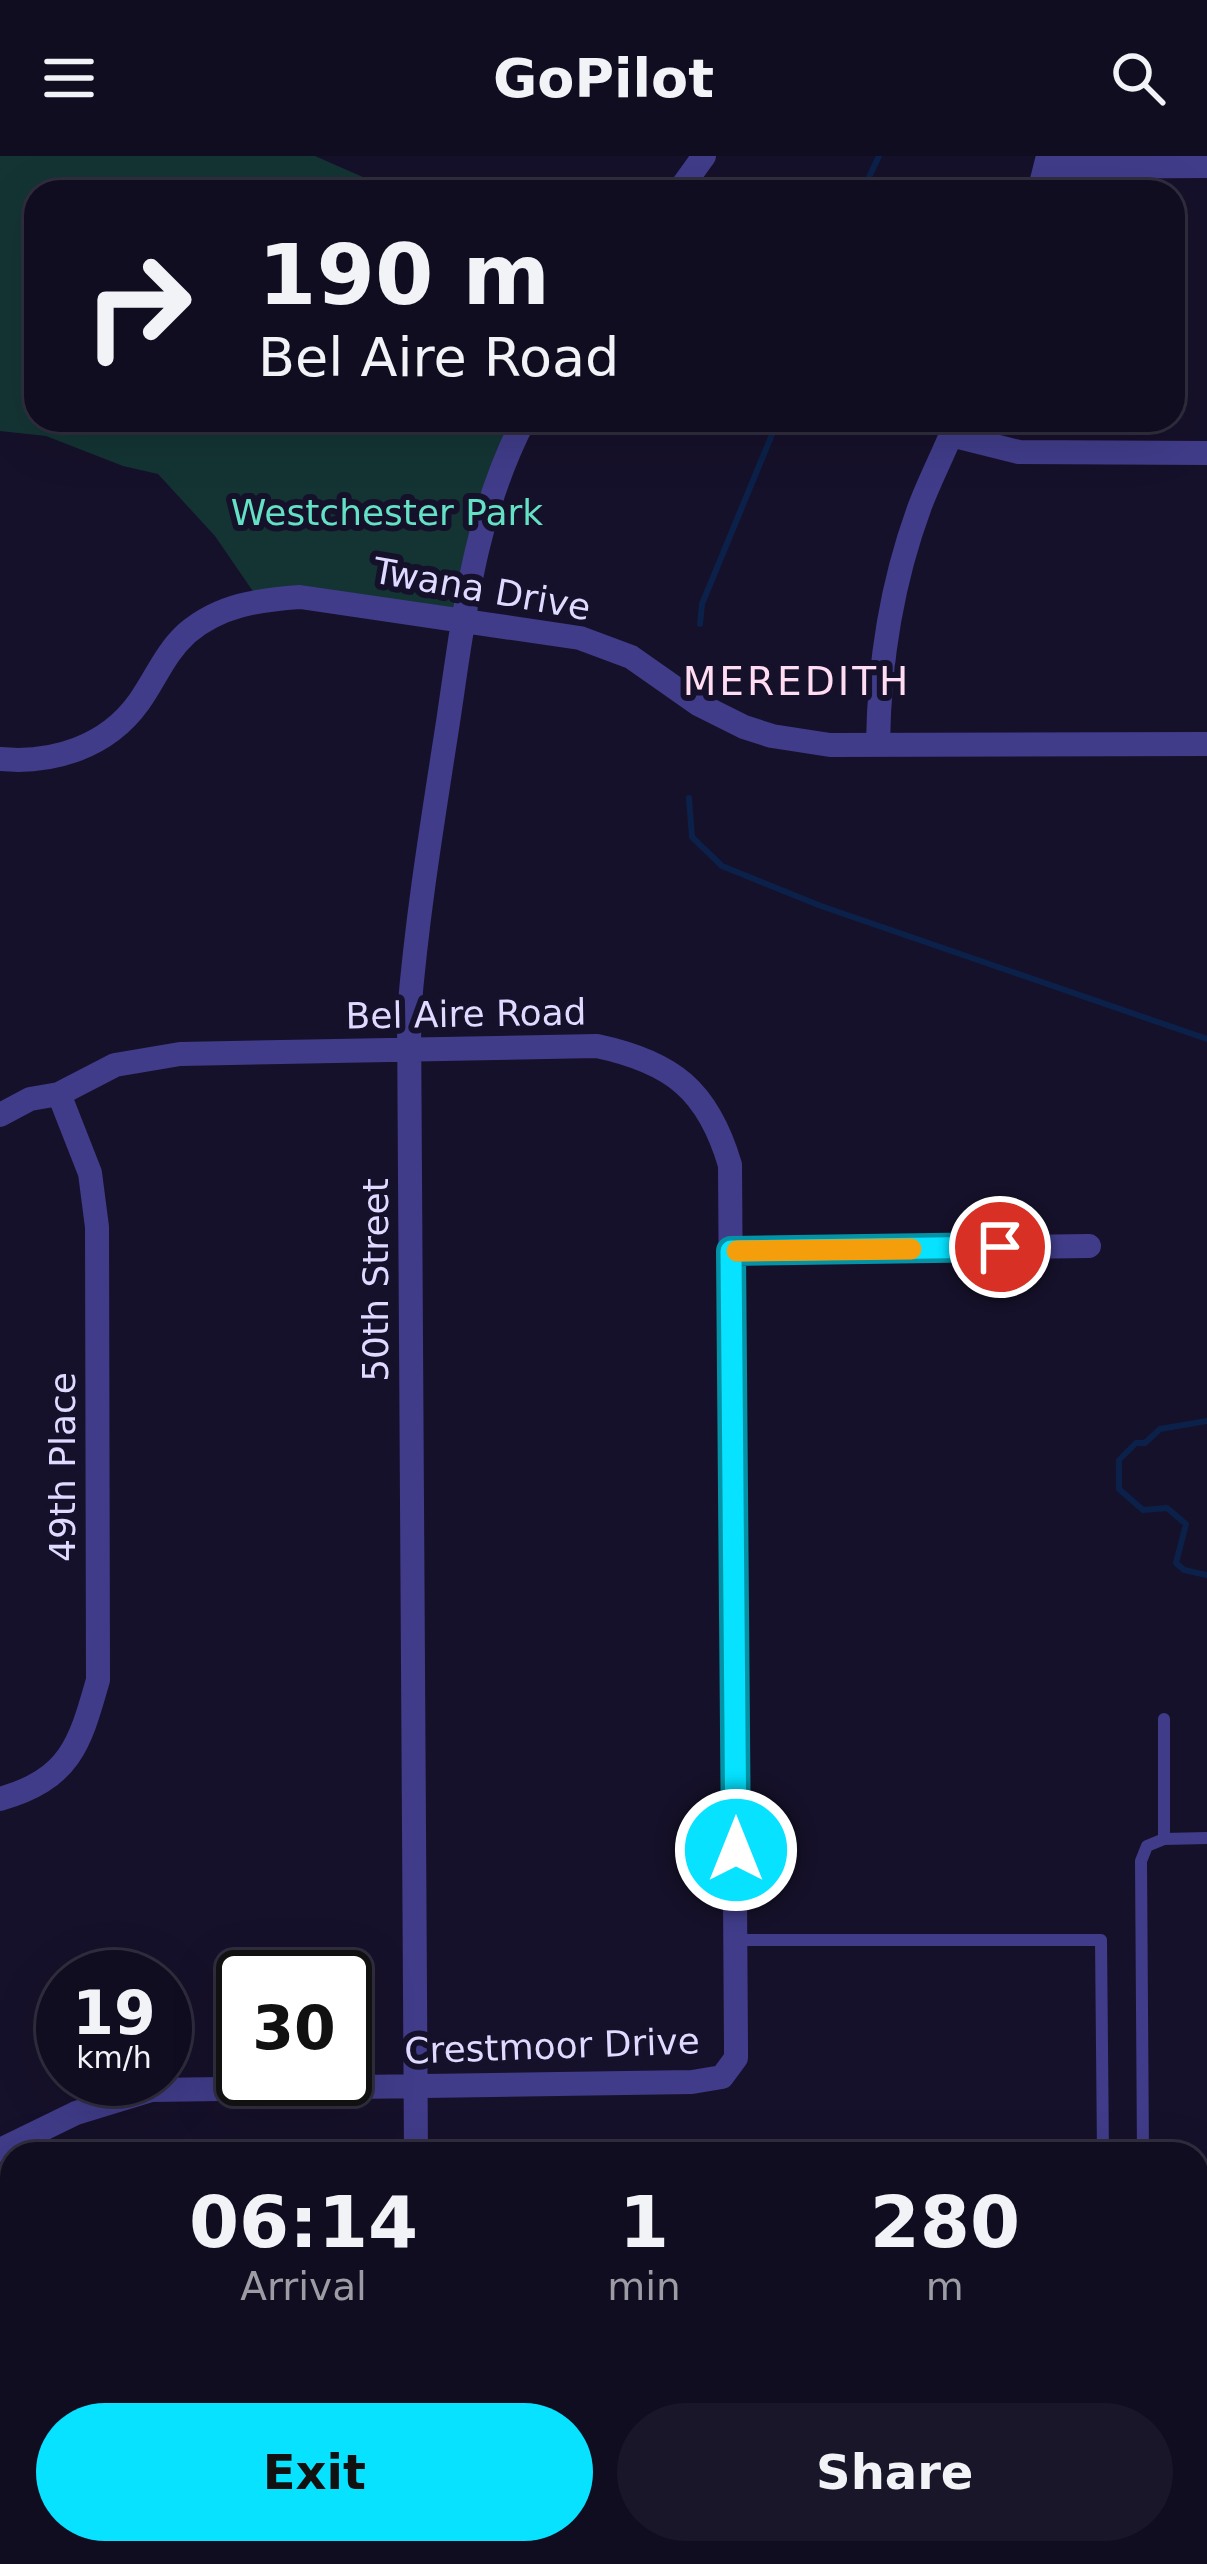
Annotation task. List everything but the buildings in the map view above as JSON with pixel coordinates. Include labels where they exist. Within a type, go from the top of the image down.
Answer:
[{"type":"street","points":[[1044,172],[1207,166]]},
{"type":"street","name":"50th Street","points":[[416,2142],[410,1051],[416,930],[481,524],[494,482],[518,432]]},
{"type":"street","points":[[878,745],[886,631],[900,566],[952,432]]},
{"type":"street","points":[[965,432],[1019,452],[1207,452]]},
{"type":"street","name":"Twana Drive","points":[[0,758],[48,759],[100,739],[139,702],[166,656],[186,634],[234,606],[300,597],[580,638],[632,657],[698,704],[772,736],[830,745],[1207,744]]},
{"type":"street","name":"Bel Aire Road","points":[[0,1115],[30,1099],[59,1094],[115,1064],[180,1054],[597,1046],[662,1067],[695,1092],[718,1126],[730,1165],[736,2046]]},
{"type":"street","name":"49th Place","points":[[0,1798],[44,1782],[80,1744],[98,1680],[97,1227],[90,1173],[59,1094]]},
{"type":"street","points":[[731,1251],[1089,1246]]},
{"type":"street","name":"Crestmoor Drive","points":[[16,2142],[76,2113],[152,2090],[708,2080],[722,2077],[731,2068],[736,2046]]},
{"type":"lane","points":[[1164,1719],[1164,1839]]},
{"type":"lane","points":[[1143,2142],[1141,1861],[1147,1846],[1164,1839],[1207,1838]]},
{"type":"lane","points":[[736,1940],[1101,1940],[1102,2142]]},
{"type":"green space","name":"Westchester Park","points":[[0,156],[315,156],[370,180],[24,180],[24,432],[520,432],[464,619],[259,600],[215,536],[158,474],[123,466],[46,436],[0,431]]},
{"type":"waterway","points":[[868,180],[879,156]]},
{"type":"waterway","points":[[700,624],[702,604],[773,432]]},
{"type":"waterway","points":[[689,798],[692,837],[722,866],[821,906],[1207,1039]]},
{"type":"waterway","points":[[1207,1421],[1160,1429],[1119,1460],[1119,1489],[1143,1510],[1167,1508],[1186,1524],[1176,1563],[1184,1570],[1207,1575]]},
{"type":"slow traffic","points":[[737,1251],[911,1249]]},
{"type":"district","name":"MEREDITH","points":[[797,681]]},
{"type":"route","points":[[736,1850],[731,1251],[1000,1247]]}]
